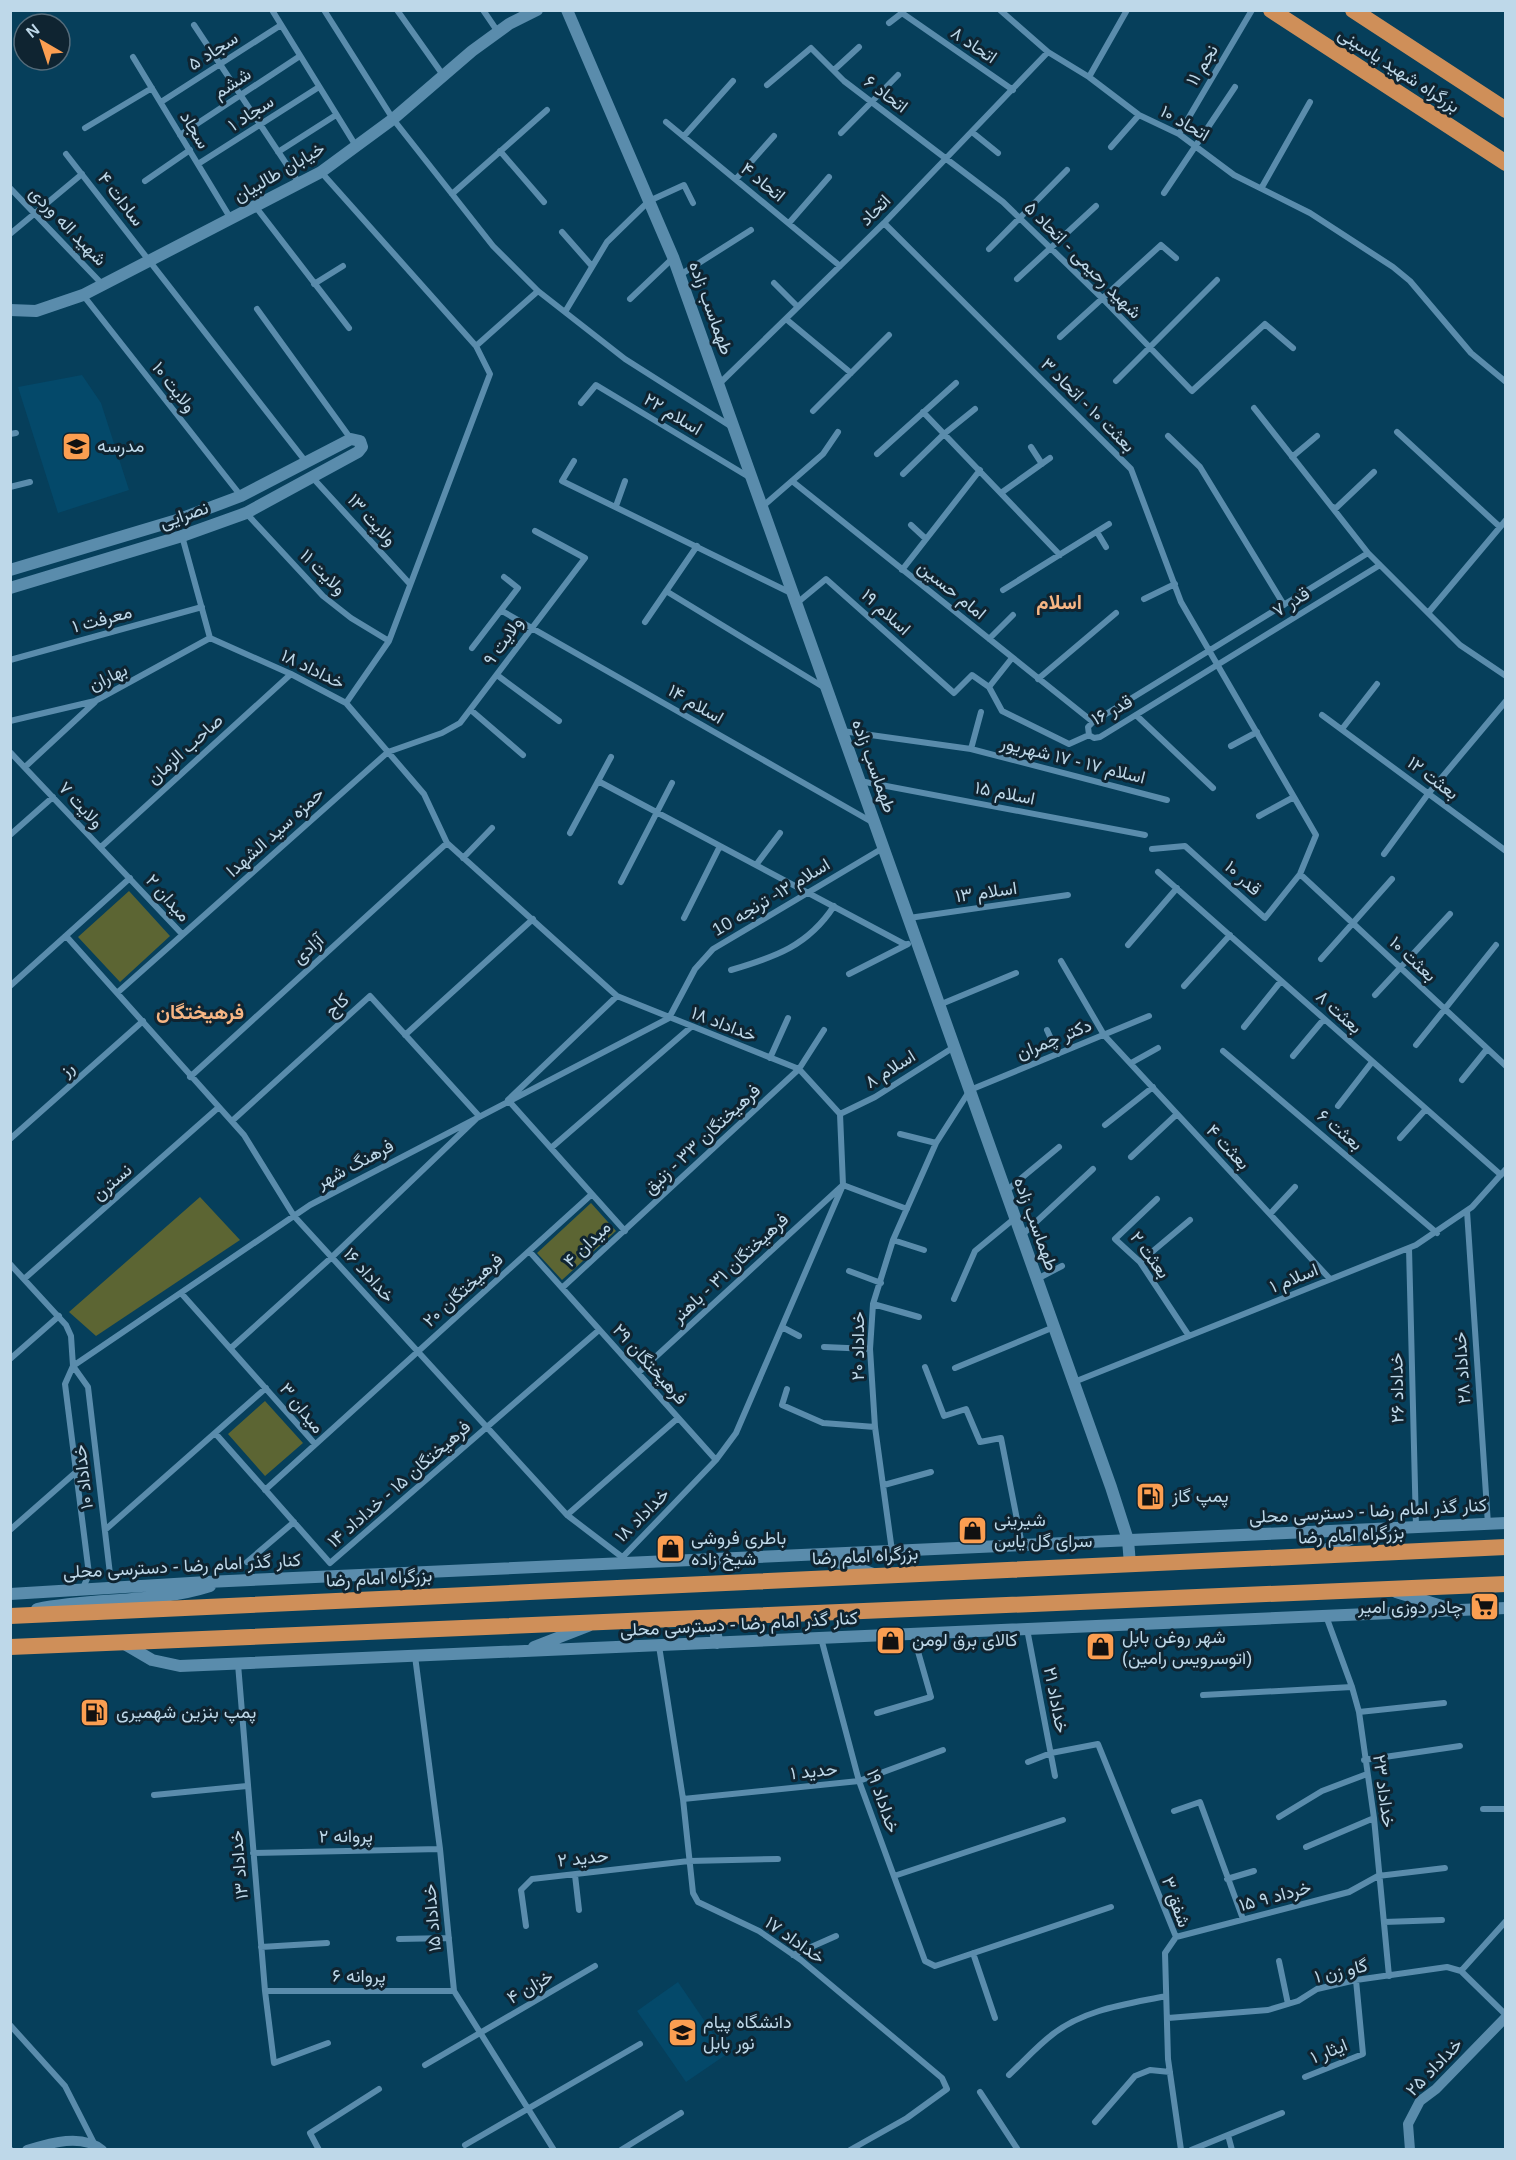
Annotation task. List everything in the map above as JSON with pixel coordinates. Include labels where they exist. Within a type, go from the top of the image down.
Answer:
[{"type":"highway","name":"بزرگراه شهید یاسینی","points":[[1271,10],[1506,163]]},
{"type":"highway","name":"بزرگراه شهید یاسینی","points":[[1353,10],[1506,110]]},
{"type":"highway","name":"بزرگراه امام رضا","points":[[10,1615],[1506,1547]]},
{"type":"highway","points":[[10,1647],[1506,1584]]},
{"type":"main road","name":"خیابان طالبیان","points":[[10,310],[36,311],[83,295],[152,262],[321,171],[393,119],[518,14],[537,10]]},
{"type":"main road","name":"طهماسب زاده","points":[[567,10],[674,257],[909,918],[911,943],[939,1005],[1074,1382],[1128,1540],[1130,1564]]},
{"type":"main road","points":[[10,570],[177,520],[241,496],[351,439]]},
{"type":"main road","name":"نصرایی","points":[[10,588],[182,536],[246,513],[358,452],[362,447],[360,441],[351,439]]},
{"type":"main road","name":"کنار گذر امام رضا - دسترسی محلی","points":[[10,1594],[620,1560],[892,1551],[1506,1523]]},
{"type":"main road","points":[[1312,1556],[1374,1529]]},
{"type":"main road","points":[[815,1554],[877,1575]]},
{"type":"main road","points":[[10,1615],[74,1601],[177,1595],[225,1581]]},
{"type":"main road","points":[[1386,1589],[1454,1610]]},
{"type":"main road","name":"کنار گذر امام رضا - دسترسی محلی","points":[[123,1643],[152,1660],[172,1666],[1506,1608]]},
{"type":"main road","points":[[714,1618],[717,1642]]},
{"type":"main road","points":[[522,1651],[595,1624]]},
{"type":"street","points":[[272,10],[356,146]]},
{"type":"street","points":[[324,10],[393,119],[493,246],[538,291],[625,359],[735,429]]},
{"type":"street","points":[[397,10],[443,75]]},
{"type":"street","points":[[483,10],[498,32]]},
{"type":"street","points":[[1089,77],[1127,10]]},
{"type":"street","name":"نجم ۱۱","points":[[1179,134],[1252,10]]},
{"type":"street","name":"اتحاد ۱۰","points":[[1005,12],[1048,52],[1089,77],[1139,115],[1196,144],[1234,175],[1310,213],[1410,281],[1471,353],[1506,382]]},
{"type":"street","name":"اتحاد ۸","points":[[889,23],[902,14],[1013,90]]},
{"type":"street","points":[[194,25],[299,183]]},
{"type":"street","name":"سجاد ۵","points":[[160,102],[281,25]]},
{"type":"street","points":[[834,70],[859,47]]},
{"type":"street","name":"اتحاد ۶","points":[[767,85],[811,48],[834,70],[945,159]]},
{"type":"street","name":"اتحاد","points":[[718,384],[884,223],[1048,52]]},
{"type":"street","name":"ششم","points":[[180,135],[300,56]]},
{"type":"street","name":"سجاد","points":[[133,57],[231,219]]},
{"type":"street","points":[[841,133],[898,75]]},
{"type":"street","points":[[684,136],[733,81]]},
{"type":"street","name":"سجاد ۱","points":[[198,164],[319,87]]},
{"type":"street","points":[[1164,193],[1234,87]]},
{"type":"street","points":[[85,128],[152,88]]},
{"type":"street","points":[[1262,187],[1310,102]]},
{"type":"street","points":[[452,194],[546,110]]},
{"type":"street","points":[[278,152],[336,115]]},
{"type":"street","points":[[1111,147],[1139,115]]},
{"type":"street","name":"اتحاد ۴","points":[[666,122],[840,266]]},
{"type":"street","points":[[972,132],[998,153]]},
{"type":"street","points":[[736,179],[774,136]]},
{"type":"street","points":[[145,181],[190,150]]},
{"type":"street","points":[[500,151],[544,202]]},
{"type":"street","name":"سادات ۴","points":[[66,154],[306,462]]},
{"type":"street","name":"شهید رحیمی - اتحاد ۵","points":[[945,159],[1003,202],[1102,298],[1192,391],[1265,324],[1293,348]]},
{"type":"street","points":[[989,249],[1067,170]]},
{"type":"street","points":[[321,171],[476,346],[490,374],[409,583],[389,641],[346,703]]},
{"type":"street","points":[[10,234],[82,174]]},
{"type":"street","points":[[789,223],[829,177]]},
{"type":"street","points":[[565,312],[591,265],[607,242],[649,201],[684,185],[693,202]]},
{"type":"street","name":"شهید اله وردی","points":[[10,188],[104,285]]},
{"type":"street","points":[[255,206],[349,328]]},
{"type":"street","points":[[1017,279],[1096,206]]},
{"type":"street","name":"بعثت ۱۰ - اتحاد ۳","points":[[884,223],[1131,469],[1182,602],[1316,835],[1300,874]]},
{"type":"street","points":[[680,275],[751,230]]},
{"type":"street","points":[[562,232],[591,265]]},
{"type":"street","points":[[1060,337],[1161,245],[1176,258]]},
{"type":"street","points":[[630,299],[674,257]]},
{"type":"street","points":[[314,284],[343,266]]},
{"type":"street","points":[[1116,381],[1217,280]]},
{"type":"street","points":[[774,284],[798,307]]},
{"type":"street","points":[[476,346],[538,291]]},
{"type":"street","name":"ولایت ۱۰","points":[[83,295],[241,496]]},
{"type":"street","points":[[257,309],[351,439]]},
{"type":"street","points":[[786,319],[851,373]]},
{"type":"street","points":[[813,411],[889,335]]},
{"type":"street","points":[[877,454],[956,383]]},
{"type":"street","name":"اسلام ۲۲","points":[[581,403],[596,385],[753,481]]},
{"type":"street","points":[[1254,408],[1368,553],[1460,645],[1506,676]]},
{"type":"street","points":[[903,474],[944,434],[975,409]]},
{"type":"street","points":[[923,412],[1059,555]]},
{"type":"street","points":[[762,507],[823,454],[838,432]]},
{"type":"street","points":[[1397,432],[1500,527]]},
{"type":"street","points":[[1167,436],[1200,466],[1284,605]]},
{"type":"street","points":[[1292,457],[1317,436]]},
{"type":"street","points":[[1031,447],[1042,464]]},
{"type":"street","points":[[1292,457],[1335,509],[1374,472]]},
{"type":"street","points":[[1001,493],[1050,458]]},
{"type":"street","points":[[574,461],[562,481],[697,546],[795,598]]},
{"type":"street","points":[[902,570],[980,470]]},
{"type":"street","name":"ولایت ۱۳","points":[[312,477],[409,583]]},
{"type":"street","points":[[616,506],[625,481]]},
{"type":"street","points":[[10,487],[30,482]]},
{"type":"street","name":"امام حسین","points":[[792,482],[1093,722]]},
{"type":"street","name":"ولایت ۱۱","points":[[246,513],[323,596],[351,618],[389,641]]},
{"type":"street","points":[[1428,613],[1506,520]]},
{"type":"street","points":[[1003,590],[1109,524]]},
{"type":"street","points":[[911,525],[926,539]]},
{"type":"street","name":"ولایت ۹","points":[[388,752],[449,730],[472,711],[531,627],[585,558],[535,531]]},
{"type":"street","points":[[1097,532],[1106,547]]},
{"type":"street","points":[[182,536],[210,638]]},
{"type":"street","points":[[645,622],[697,546]]},
{"type":"street","name":"قدر ۷","points":[[1210,650],[1368,553]]},
{"type":"street","name":"قدر ۷","points":[[1218,664],[1380,565]]},
{"type":"street","points":[[472,648],[518,588],[504,577]]},
{"type":"street","name":"اسلام ۱۹","points":[[795,598],[826,579],[954,693],[972,675],[989,687]]},
{"type":"street","points":[[1144,599],[1175,584]]},
{"type":"street","points":[[666,591],[829,693]]},
{"type":"street","name":"معرفت ۱","points":[[10,660],[202,607]]},
{"type":"street","name":"اسلام ۱۴","points":[[502,611],[875,824]]},
{"type":"street","points":[[1038,679],[1116,613]]},
{"type":"street","points":[[989,639],[1013,615]]},
{"type":"street","name":"خداداد ۱۸","points":[[210,638],[291,674],[346,703],[424,794],[447,843],[617,996],[799,1070],[840,1114],[843,1185],[736,1433],[716,1460],[620,1560]]},
{"type":"street","name":"بهاران","points":[[10,721],[95,701],[210,638]]},
{"type":"street","name":"قدر ۱۶","points":[[1210,650],[1093,722],[1088,727],[1089,735],[1094,738],[1100,736],[1218,664]]},
{"type":"street","points":[[1012,658],[989,687],[1002,711],[1069,744],[1089,735]]},
{"type":"street","name":"صاحب الزمان","points":[[100,847],[291,674]]},
{"type":"street","points":[[497,675],[559,721]]},
{"type":"street","points":[[1342,729],[1377,684]]},
{"type":"street","points":[[1384,854],[1428,794],[1506,700]]},
{"type":"street","points":[[25,767],[95,701]]},
{"type":"street","points":[[472,711],[524,755]]},
{"type":"street","points":[[971,749],[981,712]]},
{"type":"street","points":[[1136,715],[1213,788]]},
{"type":"street","name":"بعثت ۱۲","points":[[1322,715],[1506,851]]},
{"type":"street","name":"اسلام ۱۷ - ۱۷ شهریور","points":[[842,731],[971,749],[1167,800]]},
{"type":"street","points":[[1231,746],[1257,732]]},
{"type":"street","name":"ولایت ۷","points":[[10,752],[130,878]]},
{"type":"street","name":"حمزه سید الشهدا","points":[[183,934],[388,752]]},
{"type":"street","points":[[570,833],[611,757]]},
{"type":"street","points":[[598,781],[834,906],[911,943]]},
{"type":"street","name":"اسلام ۱۵","points":[[860,781],[1145,835]]},
{"type":"street","points":[[621,882],[672,783]]},
{"type":"street","points":[[10,835],[53,796]]},
{"type":"street","points":[[1259,816],[1294,796]]},
{"type":"street","points":[[462,858],[492,828]]},
{"type":"street","points":[[756,865],[780,833]]},
{"type":"street","name":"آزادی","points":[[190,1077],[447,843]]},
{"type":"street","points":[[684,918],[720,846]]},
{"type":"street","name":"قدر ۱۰","points":[[1152,849],[1185,846],[1266,918],[1300,874]]},
{"type":"street","name":"اسلام ۱۲- ترنجه 10","points":[[669,1018],[695,969],[713,950],[884,848]]},
{"type":"street","name":"بعثت ۸","points":[[1158,872],[1501,1175]]},
{"type":"street","name":"بعثت ۱۰","points":[[1300,874],[1506,1066]]},
{"type":"street","name":"میدان ۲","points":[[10,986],[130,878],[183,934],[117,993]]},
{"type":"street","points":[[1321,959],[1392,879]]},
{"type":"street","points":[[1128,945],[1177,888]]},
{"type":"street","name":"اسلام ۱۳","points":[[909,918],[1068,895]]},
{"type":"street","points":[[730,970],[771,958],[797,943],[819,928],[834,906]]},
{"type":"street","points":[[1375,995],[1450,914]]},
{"type":"street","points":[[405,1035],[533,919]]},
{"type":"street","points":[[1184,986],[1230,935]]},
{"type":"street","points":[[66,936],[117,993]]},
{"type":"street","points":[[849,974],[911,943]]},
{"type":"street","points":[[1416,1045],[1497,945]]},
{"type":"street","name":"بعثت ۴","points":[[1061,961],[1104,1035],[1330,1279]]},
{"type":"street","points":[[939,1005],[1016,972]]},
{"type":"street","points":[[1244,1027],[1281,981]]},
{"type":"street","name":"خداداد ۱۶","points":[[117,993],[190,1077],[232,1121],[256,1152],[294,1216],[567,1515],[620,1560]]},
{"type":"street","name":"کاج","points":[[232,1121],[369,996],[479,1116]]},
{"type":"street","points":[[592,1194],[508,1100],[617,996]]},
{"type":"street","name":"دکتر چمران","points":[[970,1090],[1149,1016]]},
{"type":"street","name":"فرهنگ شهر","points":[[73,1366],[294,1216],[334,1192],[669,1018]]},
{"type":"street","points":[[770,1058],[788,1018]]},
{"type":"street","points":[[1293,1056],[1324,1019]]},
{"type":"street","name":"رز","points":[[10,1139],[143,1022]]},
{"type":"street","points":[[551,1148],[691,1027]]},
{"type":"street","name":"فرهیختگان ۳۳ - زنبق","points":[[626,1231],[799,1070],[824,1030]]},
{"type":"street","points":[[1047,1030],[1058,1054]]},
{"type":"street","name":"اسلام ۸","points":[[840,1114],[875,1097],[954,1047]]},
{"type":"street","points":[[1131,1063],[1158,1048]]},
{"type":"street","points":[[1462,1080],[1487,1048]]},
{"type":"street","name":"بعثت ۶","points":[[1223,1051],[1437,1233]]},
{"type":"street","points":[[1338,1106],[1372,1062]]},
{"type":"street","points":[[1104,1125],[1153,1087]]},
{"type":"street","name":"خداداد ۲۰","points":[[892,1551],[875,1427],[870,1349],[873,1304],[893,1240],[936,1143],[970,1090]]},
{"type":"street","name":"نسترن","points":[[24,1279],[219,1107]]},
{"type":"street","points":[[1400,1138],[1426,1109]]},
{"type":"street","points":[[1131,1157],[1178,1114]]},
{"type":"street","points":[[231,1348],[332,1257],[479,1116]]},
{"type":"street","points":[[900,1134],[936,1143]]},
{"type":"street","points":[[1006,1191],[1059,1147]]},
{"type":"street","points":[[1022,1236],[1093,1169]]},
{"type":"street","name":"اسلام ۱","points":[[1074,1382],[1409,1248],[1437,1233],[1467,1211],[1506,1169]]},
{"type":"street","points":[[843,1185],[907,1209]]},
{"type":"street","name":"فرهیختگان ۳۱ - باهنر","points":[[638,1373],[843,1185]]},
{"type":"street","points":[[1270,1214],[1295,1187]]},
{"type":"street","name":"میدان ۴","points":[[592,1194],[626,1231],[562,1288],[529,1251],[592,1194]]},
{"type":"street","name":"بعثت ۲","points":[[1157,1199],[1115,1239],[1140,1262],[1189,1336]]},
{"type":"street","name":"خداداد ۲۸","points":[[1467,1211],[1488,1524]]},
{"type":"street","points":[[954,1299],[975,1251],[1015,1218]]},
{"type":"street","points":[[1140,1262],[1190,1220]]},
{"type":"street","points":[[893,1240],[924,1250]]},
{"type":"street","name":"خداداد ۲۶","points":[[1409,1248],[1416,1527]]},
{"type":"street","name":"فرهیختگان ۲۰","points":[[315,1444],[529,1251]]},
{"type":"street","name":"خداداد ۱۰","points":[[10,1264],[59,1316],[69,1331],[73,1366],[88,1387],[110,1578],[118,1587]]},
{"type":"street","points":[[1037,1280],[1062,1266]]},
{"type":"street","points":[[849,1271],[881,1283]]},
{"type":"street","name":"فرهیختگان ۲۹","points":[[562,1288],[716,1460]]},
{"type":"street","points":[[181,1293],[266,1388]]},
{"type":"street","points":[[873,1304],[919,1317]]},
{"type":"street","points":[[10,1359],[59,1316]]},
{"type":"street","points":[[782,1327],[799,1336]]},
{"type":"street","points":[[955,1368],[1054,1327]]},
{"type":"street","name":"فرهیختگان ۱۵ - خداداد ۱۴","points":[[294,1522],[330,1563],[599,1330]]},
{"type":"street","points":[[824,1347],[870,1349]]},
{"type":"street","name":"خداداد ۱۰","points":[[73,1366],[65,1384],[89,1574],[88,1582],[82,1590]]},
{"type":"street","points":[[925,1367],[944,1416],[966,1409],[981,1442],[1001,1438],[1022,1545]]},
{"type":"street","name":"میدان ۳","points":[[105,1530],[266,1388],[315,1444],[266,1490]]},
{"type":"street","points":[[787,1389],[782,1405],[813,1419],[823,1423],[875,1427]]},
{"type":"street","points":[[567,1515],[678,1418]]},
{"type":"street","points":[[215,1433],[294,1522],[247,1562]]},
{"type":"street","points":[[10,1530],[76,1472]]},
{"type":"street","points":[[884,1485],[931,1472]]},
{"type":"street","name":"خداداد ۲۳","points":[[1326,1616],[1353,1687],[1359,1712],[1374,1818],[1389,1976]]},
{"type":"street","name":"خداداد ۲۱","points":[[1027,1629],[1055,1776]]},
{"type":"street","points":[[877,1713],[931,1697],[913,1634]]},
{"type":"street","name":"خداداد ۱۹","points":[[821,1638],[859,1781],[926,1961],[934,1966],[973,1953]]},
{"type":"street","name":"خداداد ۱۷","points":[[658,1645],[683,1799],[693,1893],[698,1902],[759,1931],[793,1955],[942,2078],[947,2089],[907,2118],[850,2150]]},
{"type":"street","name":"خداداد ۱۵","points":[[415,1656],[440,1849],[454,1991],[554,2150]]},
{"type":"street","name":"خداداد ۱۳","points":[[238,1664],[261,1947],[274,2062],[328,2043]]},
{"type":"street","points":[[1203,1695],[1353,1687]]},
{"type":"street","points":[[1359,1712],[1444,1703]]},
{"type":"street","name":"شفق ۳","points":[[1028,1762],[1051,1753],[1098,1744],[1176,1937],[1165,1953],[1166,1996],[1170,2072],[1181,2150]]},
{"type":"street","points":[[1364,1760],[1460,1746]]},
{"type":"street","name":"حدید ۱","points":[[683,1799],[859,1781],[943,1750]]},
{"type":"street","points":[[1279,1817],[1322,1791],[1367,1774]]},
{"type":"street","points":[[154,1795],[247,1786]]},
{"type":"street","points":[[1174,1811],[1200,1802],[1243,1919]]},
{"type":"street","points":[[1483,1809],[1506,1809]]},
{"type":"street","points":[[1305,1847],[1374,1818]]},
{"type":"street","points":[[894,1876],[1063,1820]]},
{"type":"street","name":"پروانه ۲","points":[[253,1853],[440,1849]]},
{"type":"street","name":"حدید ۲","points":[[526,1926],[521,1890],[532,1879],[689,1861],[778,1859]]},
{"type":"street","points":[[1378,1876],[1446,1868]]},
{"type":"street","points":[[1227,1879],[1254,1871]]},
{"type":"street","points":[[575,1875],[579,1910]]},
{"type":"street","name":"۱۵ خرداد ۹","points":[[1176,1937],[1348,1892],[1378,1876]]},
{"type":"street","points":[[995,2018],[973,1953],[1111,1907]]},
{"type":"street","points":[[1384,1922],[1442,1920]]},
{"type":"street","points":[[1506,1922],[1461,1971],[1506,2016]]},
{"type":"street","points":[[793,1955],[837,1936]]},
{"type":"street","points":[[399,1939],[449,1938]]},
{"type":"street","points":[[261,1947],[327,1943]]},
{"type":"street","points":[[1279,1962],[1288,2004]]},
{"type":"street","name":"خزان ۴","points":[[425,2065],[595,1966]]},
{"type":"street","name":"گاو زن ۱","points":[[1168,2018],[1268,2010],[1288,2004],[1317,1989],[1356,1980],[1447,1967],[1461,1971]]},
{"type":"street","name":"ایثار ۱","points":[[1305,2077],[1363,2054],[1356,1980]]},
{"type":"street","name":"پروانه ۶","points":[[265,1991],[454,1991]]},
{"type":"street","points":[[1009,2075],[1053,2034],[1076,2019],[1108,2008],[1166,1996]]},
{"type":"street","name":"خداداد ۲۵","points":[[1410,2150],[1408,2124],[1420,2102],[1436,2089],[1506,2016]]},
{"type":"street","points":[[10,2025],[65,2086],[98,2146]]},
{"type":"street","points":[[465,2145],[640,2044]]},
{"type":"street","points":[[1095,2122],[1135,2076],[1150,2070],[1170,2072]]},
{"type":"street","points":[[319,2150],[309,2133],[379,2089]]},
{"type":"street","points":[[980,2092],[1018,2150]]},
{"type":"street","points":[[621,2150],[681,2113]]},
{"type":"street","points":[[1191,2150],[1282,2113]]},
{"type":"street","points":[[1228,2135],[1232,2150]]},
{"type":"street","points":[[27,2150],[51,2142],[98,2146]]},
{"type":"shaded area","name":"مدرسه","points":[[82,375],[101,403],[129,490],[58,513],[18,387]]},
{"type":"shaded area","name":"دانشگاه پیام نور بابل","points":[[678,1982],[727,2054],[686,2082],[637,2011]]},
{"type":"green space","points":[[129,891],[170,936],[120,982],[78,937]]},
{"type":"green space","points":[[200,1197],[240,1240],[96,1336],[69,1312]]},
{"type":"green space","points":[[591,1203],[616,1231],[562,1280],[537,1253]]},
{"type":"green space","points":[[265,1401],[303,1443],[265,1476],[228,1434]]},
{"type":"place","name":"مدرسه","points":[[76,446]]},
{"type":"place","name":"پمپ گاز","points":[[1151,1496]]},
{"type":"place","name":"شیرینی سرای گل یاس","points":[[973,1530]]},
{"type":"place","name":"باطری فروشی شیخ زاده","points":[[670,1548]]},
{"type":"place","name":"چادر دوزی امیر","points":[[1484,1607]]},
{"type":"place","name":"کالای برق لومن","points":[[891,1640]]},
{"type":"place","name":"شهر روغن بابل (اتوسرویس رامین)","points":[[1101,1647]]},
{"type":"place","name":"پمپ بنزین شهمیری","points":[[95,1712]]},
{"type":"place","name":"دانشگاه پیام نور بابل","points":[[682,2032]]},
{"type":"district","name":"اسلام","points":[[1059,602]]},
{"type":"district","name":"فرهیختگان","points":[[200,1012]]}]
